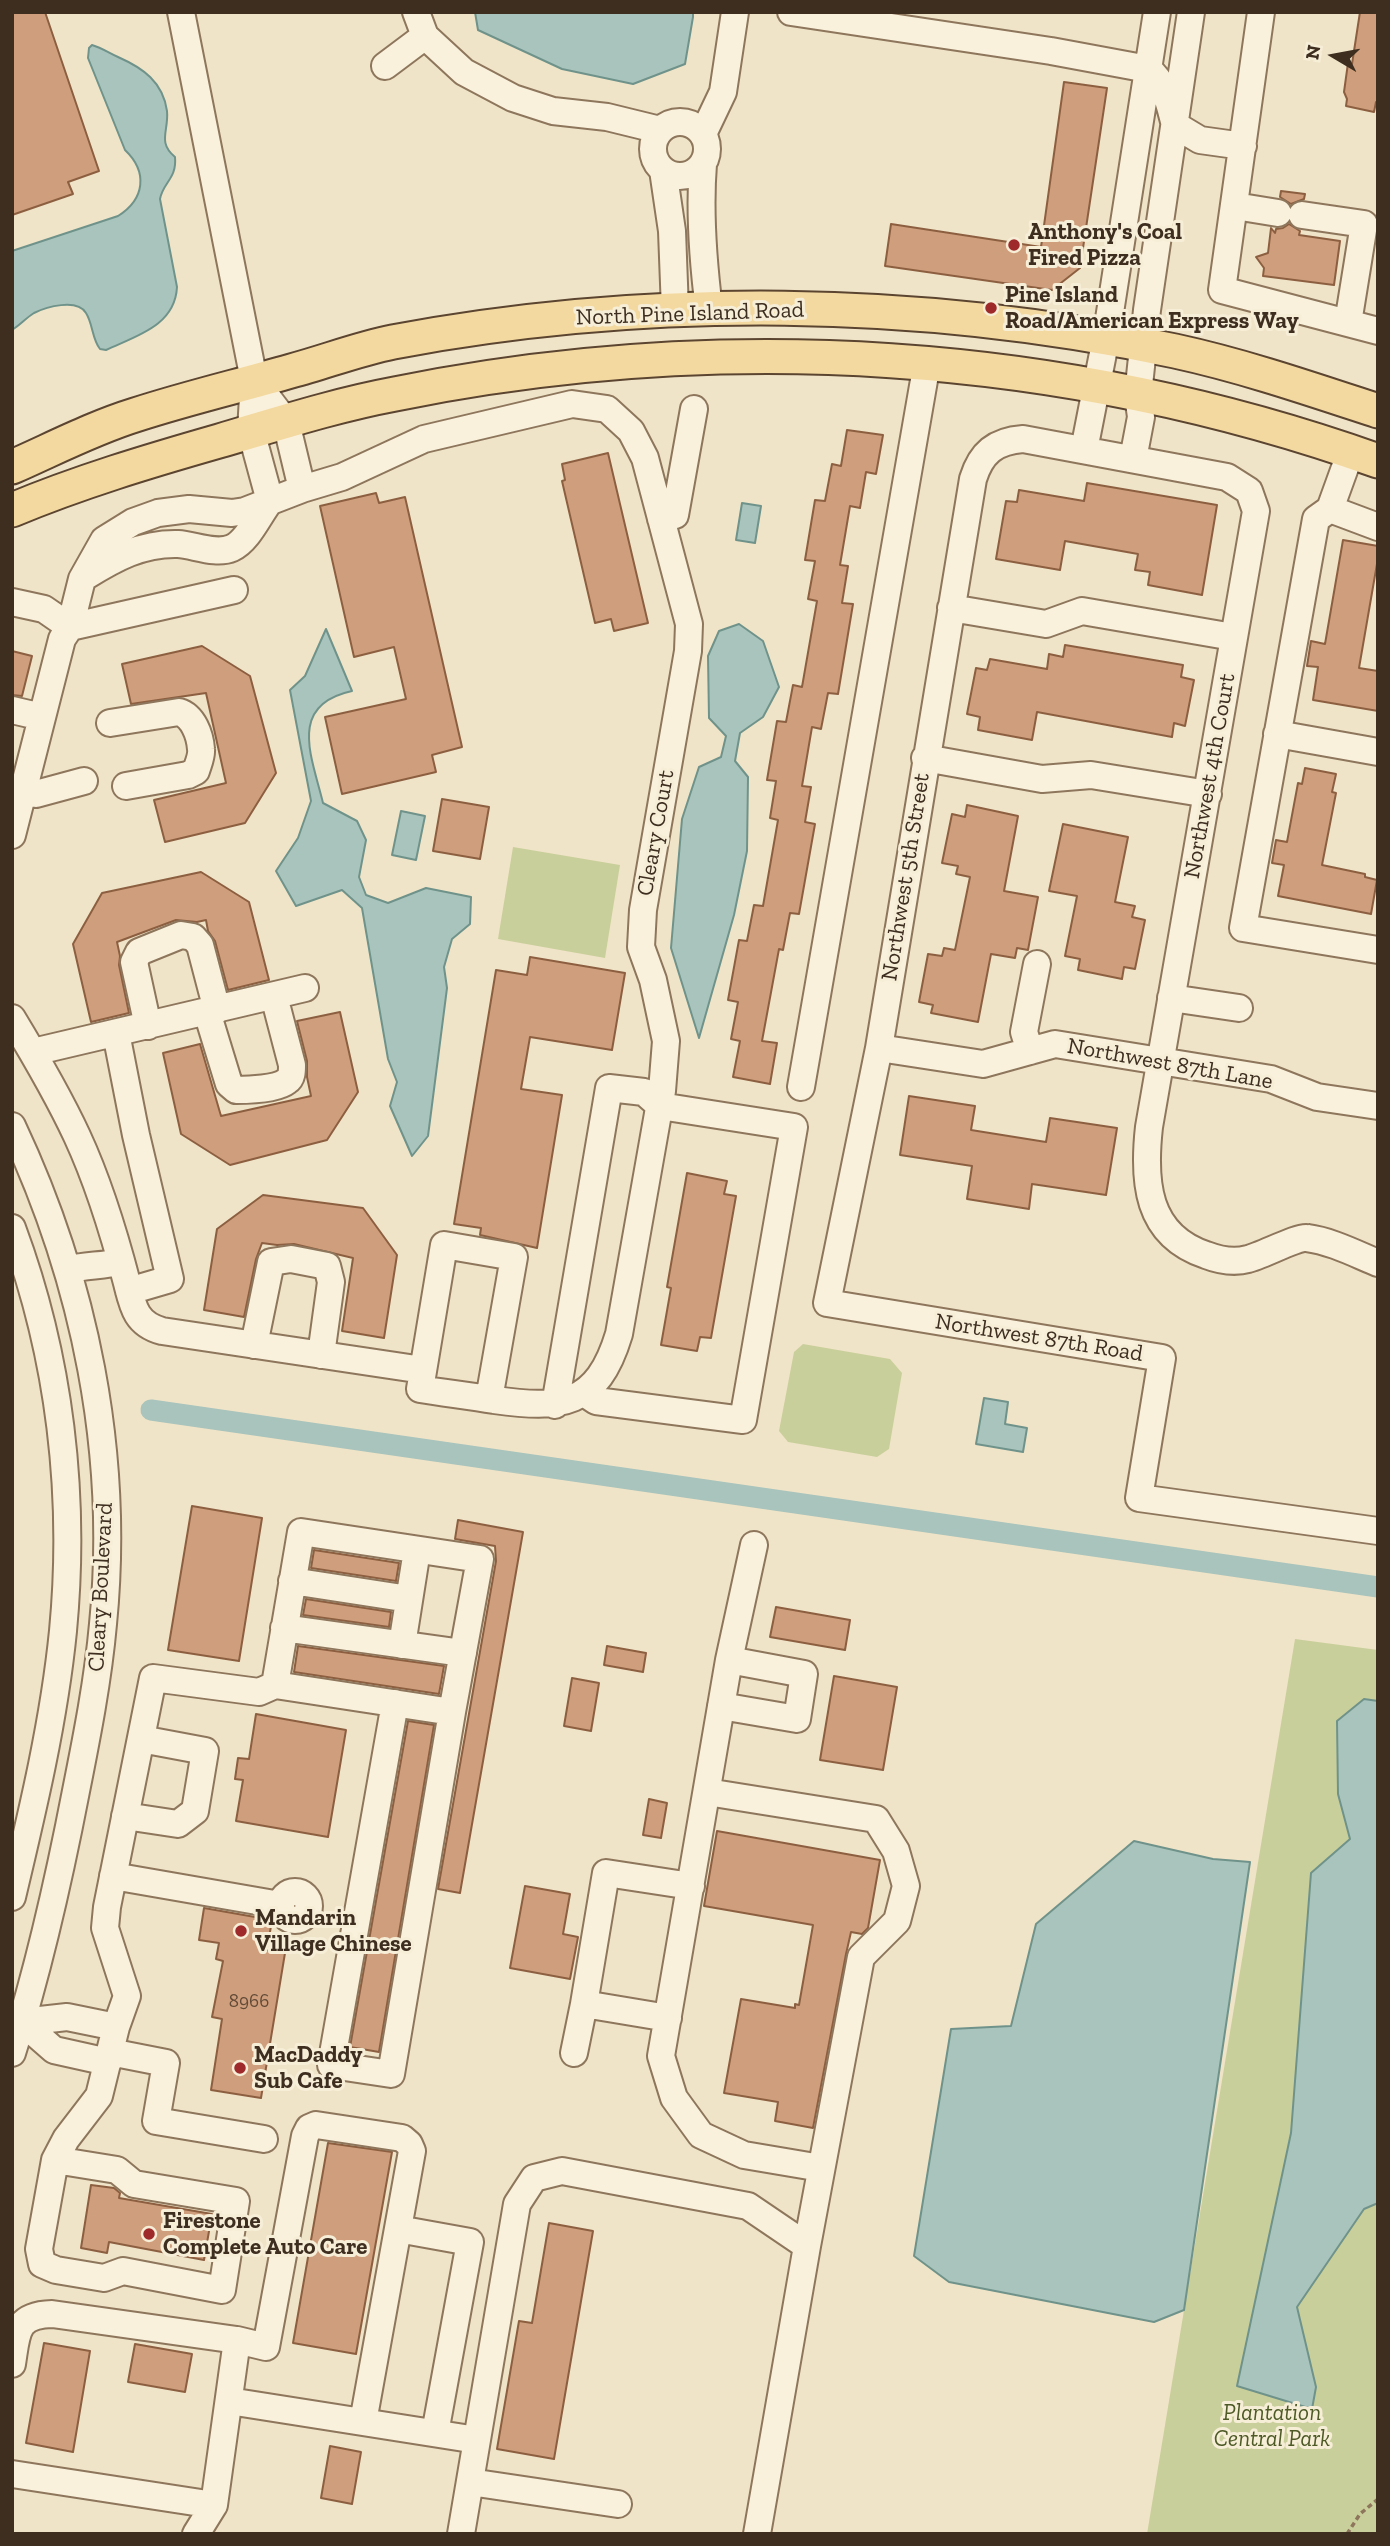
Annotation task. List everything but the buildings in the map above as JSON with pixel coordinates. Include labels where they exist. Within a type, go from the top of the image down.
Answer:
[{"type":"main road","name":"North Pine Island Road","points":[[12,467],[132,416],[389,343],[505,325],[675,310],[845,309],[999,322],[1176,351],[1258,373],[1378,411]]},
{"type":"main road","name":"North Pine Island Road","points":[[12,510],[154,460],[251,431],[393,394],[517,373],[641,360],[745,355],[827,356],[994,370],[1138,394],[1205,409],[1365,456]]},
{"type":"street","points":[[82,579],[118,556],[153,544],[230,549],[242,542],[270,501],[251,431],[254,380],[181,12]]},
{"type":"street","points":[[703,134],[723,92],[735,12]]},
{"type":"street","points":[[791,12],[1051,51],[1148,69],[1165,89],[1175,125],[1200,140],[1243,146]]},
{"type":"street","points":[[1157,12],[1098,387],[1084,450],[1133,459],[1141,417],[1138,394],[1147,310],[1191,12]]},
{"type":"street","points":[[1261,12],[1222,290],[1378,331]]},
{"type":"street","points":[[385,66],[421,24],[464,72],[513,98],[553,111],[607,117],[660,130]]},
{"type":"street","points":[[703,164],[698,170],[684,176],[663,170],[657,163],[653,146],[660,130],[674,122],[682,121],[698,127],[708,149],[703,164],[700,196],[709,309]]},
{"type":"street","points":[[663,170],[672,231],[675,310]]},
{"type":"street","points":[[1235,206],[1364,224],[1348,323]]},
{"type":"street","points":[[801,1087],[927,363]]},
{"type":"street","points":[[254,380],[286,422],[302,489]]},
{"type":"street","name":"Cleary Court","points":[[12,835],[20,784],[42,717],[62,639],[70,627],[82,579],[104,540],[133,522],[158,513],[189,509],[232,513],[342,477],[424,439],[572,404],[607,409],[631,431],[645,458],[689,624],[688,652],[643,910],[641,947],[653,979],[666,1041],[660,1106],[619,1334],[613,1354],[603,1371],[584,1393],[555,1405],[527,1405],[420,1389],[423,1370]]},
{"type":"street","points":[[661,519],[675,515],[694,409]]},
{"type":"street","name":"Northwest 5th Street","points":[[827,1303],[879,1048],[925,758],[977,465],[985,453],[1008,440],[1023,439],[1084,450]]},
{"type":"street","points":[[1365,456],[1330,509],[1316,519],[1243,928],[1378,950]]},
{"type":"street","name":"Northwest 4th Court","points":[[1133,459],[1227,477],[1249,491],[1256,511],[1145,1162],[1153,1211],[1173,1236],[1195,1252],[1221,1261],[1245,1260],[1304,1237],[1340,1247],[1378,1263]]},
{"type":"street","points":[[1330,509],[1378,527]]},
{"type":"street","points":[[12,602],[44,609],[70,627],[234,590]]},
{"type":"street","points":[[951,608],[1046,624],[1082,611],[1233,637]]},
{"type":"street","points":[[12,710],[42,717]]},
{"type":"street","points":[[110,723],[178,712],[186,714],[192,720],[202,750],[196,771],[188,775],[126,786]]},
{"type":"street","points":[[1278,734],[1378,752]]},
{"type":"street","points":[[925,758],[1042,779],[1091,775],[1208,793]]},
{"type":"street","points":[[20,784],[36,794],[84,781]]},
{"type":"street","points":[[148,1026],[134,962],[139,952],[181,935],[193,937],[200,945],[229,1084],[236,1090],[253,1090],[287,1082],[291,1077],[292,1065],[274,996]]},
{"type":"street","points":[[1030,1051],[1024,1032],[1037,964]]},
{"type":"street","points":[[33,1052],[305,988]]},
{"type":"street","points":[[1171,998],[1239,1008]]},
{"type":"street","points":[[12,1018],[78,1138],[121,1261],[135,1313],[140,1321],[150,1328],[423,1370],[444,1245],[514,1257],[489,1399]]},
{"type":"street","points":[[116,1033],[136,1135],[170,1279],[129,1291]]},
{"type":"street","name":"Northwest 87th Lane","points":[[879,1048],[983,1064],[1055,1044],[1271,1079],[1317,1097],[1378,1106]]},
{"type":"street","points":[[555,1405],[609,1088],[644,1093],[660,1106],[794,1127],[743,1420],[596,1401],[584,1393]]},
{"type":"street","name":"Cleary Boulevard","points":[[12,1126],[38,1180],[83,1325],[97,1398],[106,1475],[107,1549],[104,1623],[94,1697],[66,1844],[17,2021],[12,2053]]},
{"type":"street","name":"Cleary Boulevard","points":[[12,1228],[46,1337],[59,1410],[66,1484],[68,1558],[63,1631],[53,1706],[12,1897]]},
{"type":"street","points":[[254,1345],[271,1262],[291,1259],[327,1266],[331,1282],[321,1355]]},
{"type":"street","points":[[68,1270],[81,1265],[105,1266],[121,1261]]},
{"type":"street","name":"Northwest 87th Road","points":[[827,1303],[1162,1357],[1139,1498],[1378,1531]]},
{"type":"street","points":[[275,1685],[301,1532],[480,1559],[391,2074],[331,2065],[395,1703]]},
{"type":"street","points":[[754,1545],[729,1660],[661,2056],[674,2098],[701,2135],[744,2155],[821,2168]]},
{"type":"street","points":[[402,1645],[417,1549]]},
{"type":"street","points":[[292,1581],[409,1599]]},
{"type":"street","points":[[284,1628],[463,1653]]},
{"type":"street","points":[[721,1706],[797,1719],[804,1674],[729,1660]]},
{"type":"street","points":[[55,2160],[117,2170],[134,2184],[236,2201],[222,2290],[124,2272],[104,2278],[55,2270],[41,2264],[39,2249],[55,2160],[66,2139],[99,2096],[127,1996],[105,1928],[153,1678],[259,1692],[275,1685],[452,1712]]},
{"type":"street","points":[[125,1816],[178,1824],[195,1811],[205,1751],[141,1739]]},
{"type":"street","points":[[707,1792],[876,1819],[896,1851],[906,1886],[897,1922],[861,1957],[757,2534]]},
{"type":"street","points":[[574,2053],[606,1872],[691,1886]]},
{"type":"street","points":[[113,1876],[280,1905]]},
{"type":"street","points":[[584,2004],[668,2018]]},
{"type":"street","points":[[17,2021],[67,2017],[111,2047],[166,2063],[156,2121],[264,2139]]},
{"type":"street","points":[[17,2021],[54,2050],[111,2047]]},
{"type":"street","points":[[12,2364],[18,2328],[27,2319],[39,2314],[237,2340],[266,2347],[305,2136],[309,2128],[316,2125],[402,2138],[412,2151],[363,2422]]},
{"type":"street","points":[[461,2534],[517,2204],[534,2178],[562,2171],[748,2206],[807,2246]]},
{"type":"street","points":[[398,2229],[509,2248]]},
{"type":"street","points":[[435,2433],[470,2242]]},
{"type":"street","points":[[196,2534],[214,2505],[237,2340]]},
{"type":"street","points":[[229,2401],[477,2440]]},
{"type":"street","points":[[12,2474],[214,2505]]},
{"type":"street","points":[[470,2482],[618,2504]]},
{"type":"path","points":[[1347,2534],[1360,2514],[1378,2499]]},
{"type":"green space","points":[[513,847],[620,865],[605,958],[498,939]]},
{"type":"green space","points":[[803,1344],[890,1359],[902,1373],[889,1449],[877,1457],[788,1442],[779,1431],[794,1352]]},
{"type":"green space","name":"Plantation Central Park","points":[[1295,1639],[1378,1650],[1378,2534],[1147,2534]]},
{"type":"water","points":[[475,12],[693,12],[693,17],[685,64],[633,84],[562,69],[478,30]]},
{"type":"water","points":[[92,45],[136,66],[156,84],[167,111],[166,146],[175,157],[174,170],[160,199],[177,287],[175,300],[162,320],[152,328],[106,350],[97,345],[86,313],[76,306],[53,306],[39,311],[12,330],[12,251],[118,216],[134,202],[138,193],[140,176],[137,167],[125,150],[88,58]]},
{"type":"water","points":[[742,503],[761,506],[755,543],[736,540]]},
{"type":"water","points":[[739,624],[763,641],[779,687],[763,717],[740,733],[735,761],[748,777],[747,851],[734,915],[699,1038],[671,948],[682,819],[699,767],[721,757],[726,736],[709,718],[708,656],[719,631]]},
{"type":"water","points":[[326,629],[352,691],[332,698],[319,708],[311,720],[310,751],[323,803],[357,821],[366,840],[359,877],[366,895],[388,903],[426,888],[471,897],[470,924],[452,939],[444,967],[447,988],[428,1136],[412,1156],[390,1106],[397,1082],[388,1059],[362,908],[342,890],[296,906],[276,871],[298,838],[311,801],[290,690],[305,676]]},
{"type":"water","points":[[401,811],[425,816],[416,860],[392,855]]},
{"type":"water","points":[[984,1398],[1008,1402],[1005,1424],[1027,1428],[1023,1452],[976,1444]]},
{"type":"water","points":[[1364,1699],[1378,1701],[1378,2203],[1364,2209],[1297,2307],[1316,2387],[1312,2409],[1237,2386],[1291,2133],[1311,1873],[1350,1839],[1338,1794],[1337,1721]]},
{"type":"water","points":[[1134,1841],[1213,1859],[1250,1862],[1184,2310],[1154,2322],[949,2282],[914,2256],[951,2029],[1011,2026],[1036,1924]]},
{"type":"waterway","points":[[151,1410],[1378,1587]]},
{"type":"place","name":"Anthony's Coal Fired Pizza","points":[[1014,245]]},
{"type":"place","name":"Pine Island Road/American Express Way","points":[[991,308]]},
{"type":"place","name":"Mandarin Village Chinese","points":[[241,1931]]},
{"type":"place","name":"MacDaddy Sub Cafe","points":[[240,2068]]},
{"type":"place","name":"Firestone Complete Auto Care","points":[[149,2234]]}]
